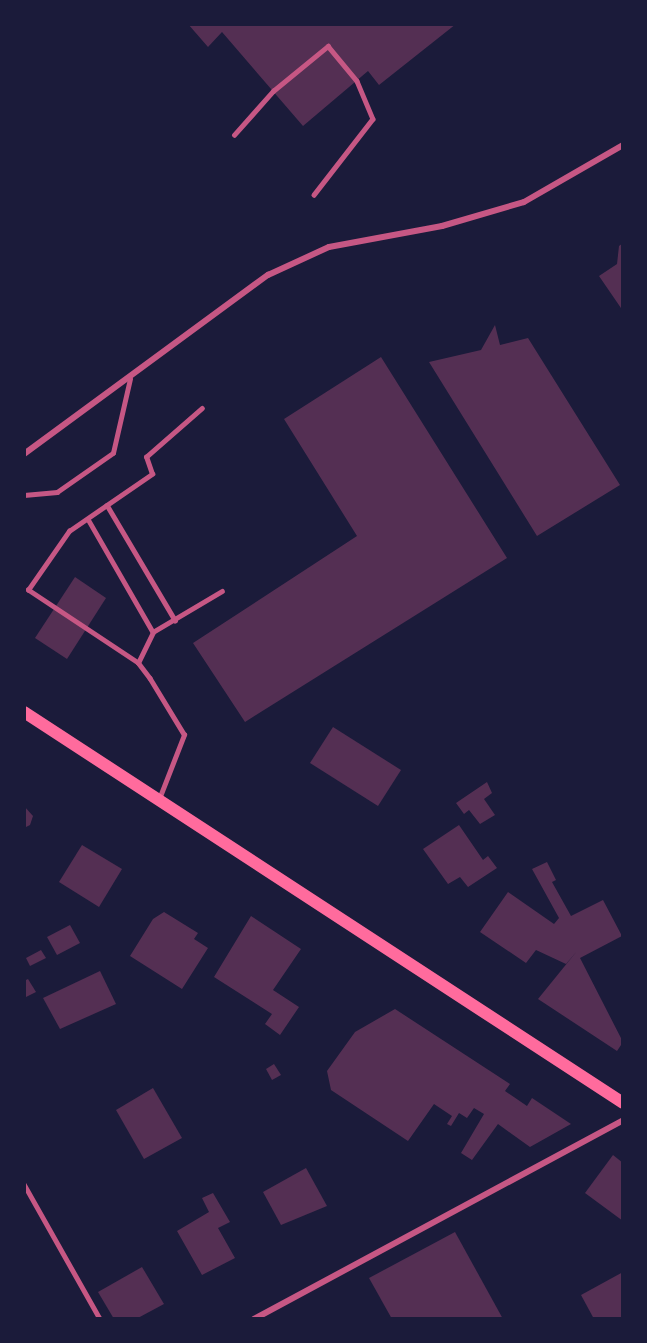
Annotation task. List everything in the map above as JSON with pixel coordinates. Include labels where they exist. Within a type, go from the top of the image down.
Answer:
[{"type":"main road","points":[[24,712],[623,1103]]},
{"type":"street","points":[[24,454],[130,379],[268,275],[329,247],[442,226],[524,202],[623,145]]},
{"type":"street","points":[[254,1319],[623,1119]]},
{"type":"lane","points":[[234,135],[273,91],[328,46],[357,81],[373,119],[314,195]]},
{"type":"lane","points":[[24,495],[57,492],[113,453],[130,379]]},
{"type":"lane","points":[[159,800],[184,735],[138,663],[28,590],[69,531],[152,474],[146,457],[202,408]]},
{"type":"lane","points":[[107,505],[175,620]]},
{"type":"lane","points":[[88,519],[153,632]]},
{"type":"lane","points":[[138,663],[153,632],[222,591]]},
{"type":"lane","points":[[24,1185],[100,1319]]},
{"type":"building","points":[[188,24],[456,24],[379,85],[368,71],[303,126],[222,32],[208,47]]},
{"type":"building","points":[[623,243],[623,311],[599,276],[617,264],[619,246]]},
{"type":"building","points":[[495,325],[500,345],[528,338],[620,485],[537,536],[429,362],[481,350]]},
{"type":"building","points":[[381,357],[507,558],[245,722],[193,643],[357,536],[284,419]]},
{"type":"building","points":[[75,577],[106,598],[67,659],[35,638]]},
{"type":"building","points":[[333,727],[401,770],[378,806],[310,763]]},
{"type":"building","points":[[487,782],[492,793],[484,799],[495,815],[480,824],[469,810],[464,814],[456,803]]},
{"type":"building","points":[[24,806],[33,816],[30,825],[24,828]]},
{"type":"building","points":[[459,825],[483,860],[488,856],[497,868],[468,887],[460,877],[448,884],[423,849]]},
{"type":"building","points":[[82,845],[122,869],[99,907],[59,882]]},
{"type":"building","points":[[547,862],[556,880],[552,882],[571,916],[603,900],[622,936],[580,958],[623,1042],[617,1051],[538,999],[577,951],[566,964],[536,950],[526,963],[480,932],[508,892],[554,924],[559,918],[532,869]]},
{"type":"building","points":[[164,912],[198,933],[194,939],[208,948],[182,989],[130,956],[153,919]]},
{"type":"building","points":[[251,916],[301,949],[273,990],[299,1007],[280,1035],[265,1024],[272,1014],[214,977]]},
{"type":"building","points":[[70,925],[80,943],[57,955],[47,937]]},
{"type":"building","points":[[41,950],[46,958],[30,966],[26,958]]},
{"type":"building","points":[[100,971],[116,1004],[60,1029],[43,998]]},
{"type":"building","points":[[28,979],[36,992],[24,998],[24,981]]},
{"type":"building","points":[[395,1009],[510,1084],[505,1091],[527,1106],[532,1098],[571,1124],[530,1147],[498,1124],[472,1160],[461,1153],[484,1114],[474,1108],[467,1118],[459,1113],[451,1126],[447,1124],[452,1116],[434,1104],[408,1141],[331,1090],[327,1071],[355,1032]]},
{"type":"building","points":[[274,1064],[281,1075],[272,1080],[266,1069]]},
{"type":"building","points":[[153,1088],[182,1138],[144,1159],[116,1110]]},
{"type":"building","points":[[613,1155],[623,1163],[623,1221],[585,1193]]},
{"type":"building","points":[[306,1168],[327,1206],[281,1225],[263,1192]]},
{"type":"building","points":[[213,1193],[230,1222],[218,1228],[235,1258],[202,1275],[177,1231],[209,1212],[202,1198]]},
{"type":"building","points":[[455,1232],[503,1319],[392,1319],[369,1278]]},
{"type":"building","points":[[142,1267],[164,1304],[136,1319],[114,1319],[98,1292]]},
{"type":"building","points":[[623,1272],[623,1319],[594,1319],[581,1295]]}]
